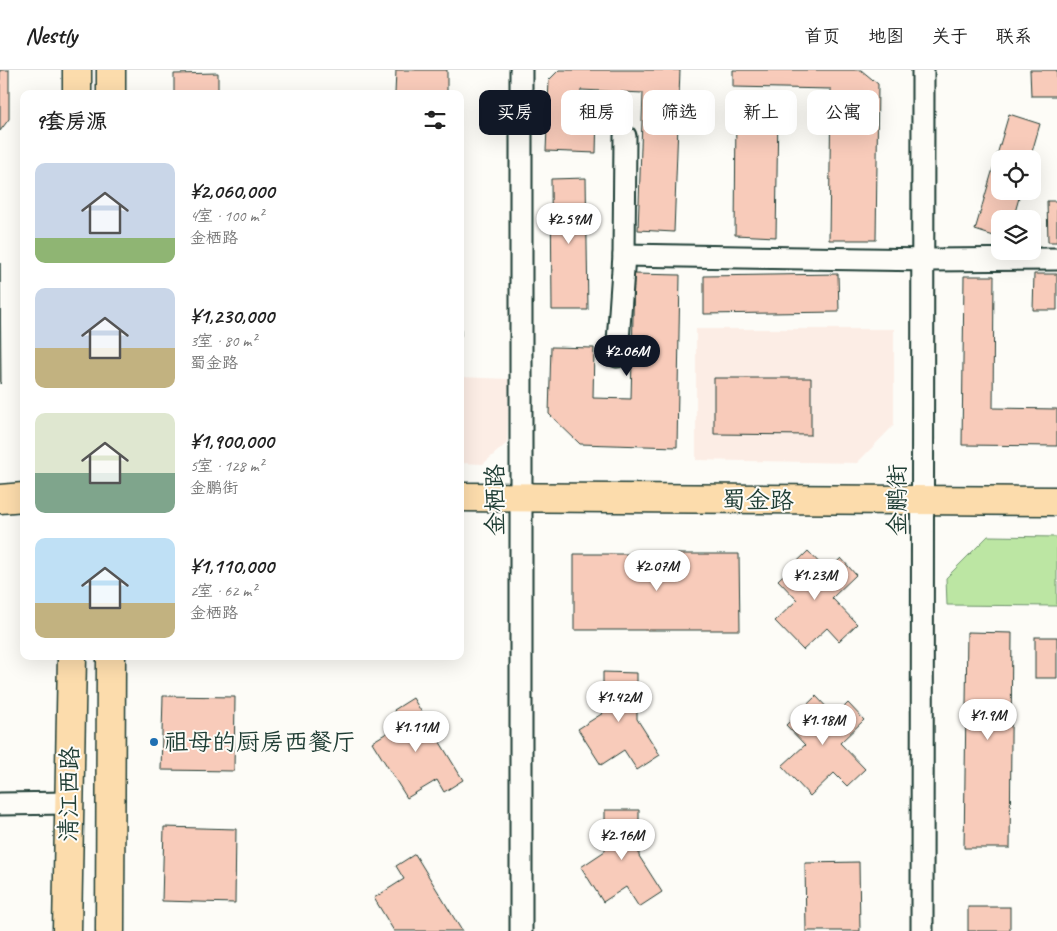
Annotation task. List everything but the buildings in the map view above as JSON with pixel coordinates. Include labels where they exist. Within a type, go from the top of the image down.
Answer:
[{"type":"main road","points":[[77,70],[77,90]]},
{"type":"main road","points":[[111,70],[111,90]]},
{"type":"main road","points":[[0,499],[20,497]]},
{"type":"main road","name":"蜀金路","points":[[464,497],[1057,501]]},
{"type":"main road","name":"清江西路","points":[[67,931],[72,660]]},
{"type":"main road","name":"清江西路","points":[[110,931],[111,660]]},
{"type":"street","name":"金栖路","points":[[521,70],[521,931]]},
{"type":"street","name":"金鹏街","points":[[922,931],[923,70]]},
{"type":"street","points":[[617,356],[624,255],[624,136]]},
{"type":"street","points":[[624,255],[923,260],[1057,259]]},
{"type":"street","points":[[0,804],[69,803]]},
{"type":"shaded area","points":[[696,329],[894,329],[894,425],[857,463],[696,460]]},
{"type":"shaded area","points":[[464,377],[509,379],[507,443],[483,464],[464,463]]},
{"type":"green space","points":[[988,536],[1057,537],[1057,606],[947,605],[946,578]]},
{"type":"place","name":"祖母的厨房西餐厅","points":[[154,742]]}]
